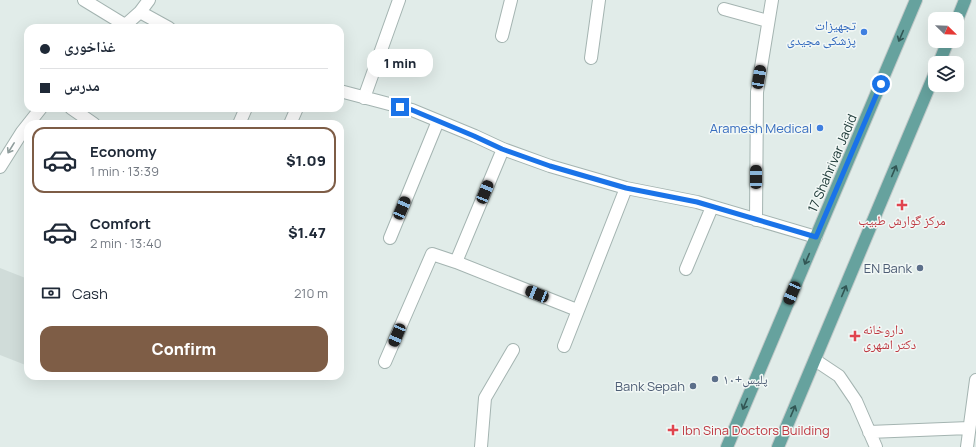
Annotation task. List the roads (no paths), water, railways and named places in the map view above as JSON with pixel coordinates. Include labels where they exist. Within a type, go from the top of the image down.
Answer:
[{"type":"main road","name":"17 Shahrivar Jadid","points":[[727,447],[916,0]]},
{"type":"main road","points":[[961,12],[966,0]]},
{"type":"main road","points":[[778,447],[928,90]]},
{"type":"street","points":[[84,0],[120,24]]},
{"type":"street","points":[[127,24],[140,12],[149,0]]},
{"type":"street","points":[[364,98],[400,0]]},
{"type":"street","points":[[502,36],[511,0]]},
{"type":"street","points":[[591,58],[599,0]]},
{"type":"street","points":[[756,220],[757,92],[772,0]]},
{"type":"street","points":[[724,9],[768,21]]},
{"type":"street","points":[[140,12],[162,24]]},
{"type":"street","points":[[344,92],[412,110],[502,149],[550,166],[626,188],[712,207],[816,237]]},
{"type":"street","points":[[32,120],[38,112]]},
{"type":"street","points":[[77,112],[88,120]]},
{"type":"street","points":[[390,238],[438,121]]},
{"type":"street","points":[[0,167],[24,129]]},
{"type":"street","points":[[456,262],[502,149]]},
{"type":"street","points":[[564,346],[626,188]]},
{"type":"street","points":[[686,269],[712,207]]},
{"type":"street","points":[[385,362],[432,254],[577,310]]},
{"type":"street","points":[[481,447],[485,398],[513,350]]},
{"type":"street","points":[[815,360],[839,376],[856,402],[876,447]]},
{"type":"street","points":[[967,447],[976,380]]},
{"type":"street","points":[[869,432],[970,428]]},
{"type":"place","name":"تجهیزات پزشکی مجیدی","points":[[864,32]]},
{"type":"place","name":"Aramesh Medical","points":[[820,128]]},
{"type":"place","name":"مرکز گوارش طبیب","points":[[902,205]]},
{"type":"place","name":"EN Bank","points":[[920,268]]},
{"type":"place","name":"داروخانه دکتر اشهری","points":[[855,336]]},
{"type":"place","name":"پلیس+۱۰","points":[[715,379]]},
{"type":"place","name":"Bank Sepah","points":[[693,386]]},
{"type":"place","name":"Ibn Sina Doctors Building","points":[[673,430]]}]
